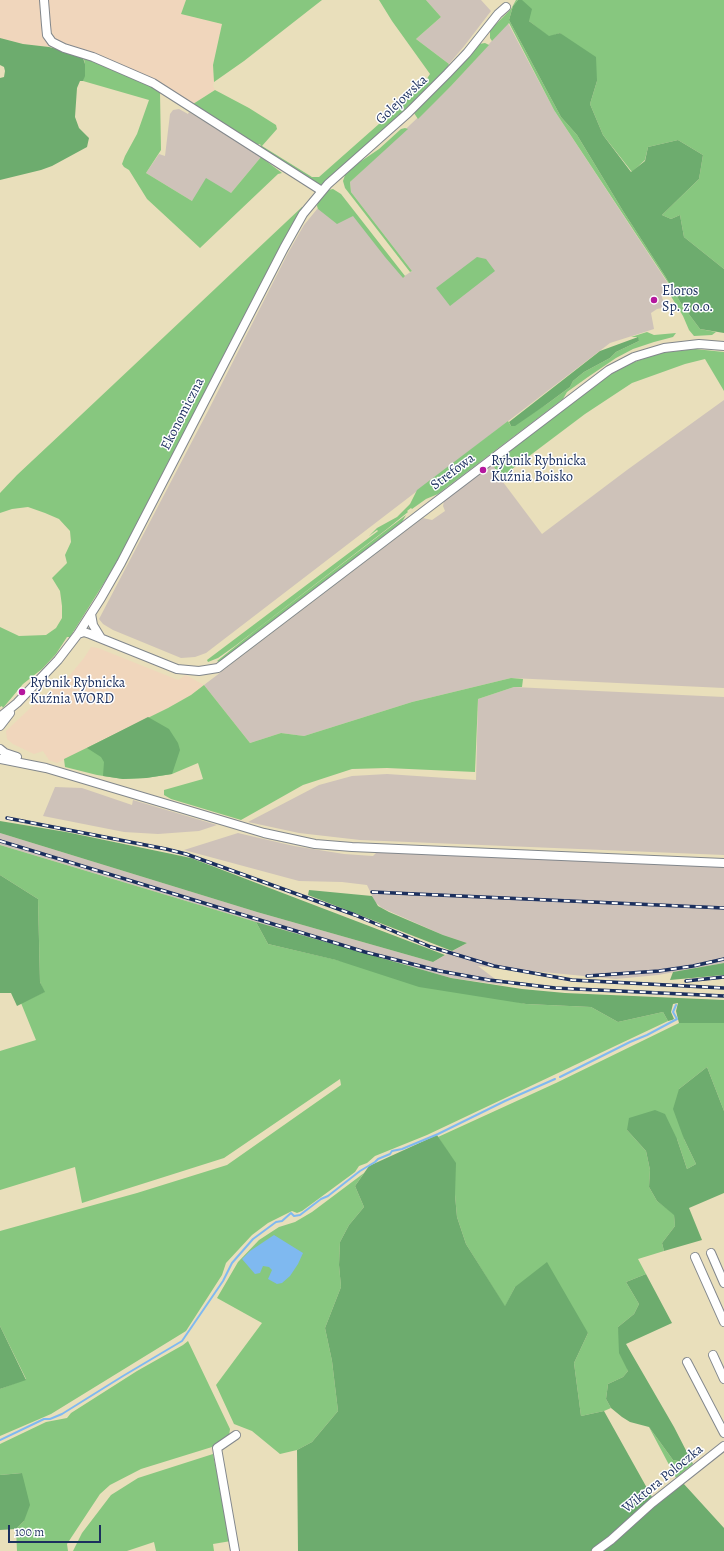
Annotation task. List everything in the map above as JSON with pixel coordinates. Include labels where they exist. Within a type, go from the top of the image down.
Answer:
[{"type":"street","points":[[44,0],[44,16],[47,35],[52,42],[64,48],[93,57],[154,83],[322,191]]},
{"type":"street","name":"Golejowska","points":[[310,205],[322,191],[420,102],[452,70],[498,14],[506,7]]},
{"type":"street","name":"Ekonomiczna","points":[[0,718],[17,703],[58,660],[78,634],[120,564],[284,248],[297,224],[310,205]]},
{"type":"street","name":"Strefowa","points":[[101,638],[176,668],[199,671],[218,668],[609,370],[634,357],[664,348],[699,344],[724,346]]},
{"type":"street","points":[[90,614],[93,625],[101,638]]},
{"type":"street","points":[[78,634],[87,633],[101,638]]},
{"type":"street","name":"Ekonomiczna","points":[[0,726],[17,703]]},
{"type":"street","points":[[0,750],[32,764],[252,830],[316,844],[352,847],[724,863]]},
{"type":"street","points":[[0,759],[17,763],[32,764]]},
{"type":"street","points":[[711,1253],[724,1284]]},
{"type":"street","points":[[695,1257],[724,1322]]},
{"type":"street","points":[[713,1355],[724,1379]]},
{"type":"street","points":[[687,1362],[724,1433]]},
{"type":"street","points":[[235,1551],[217,1448],[236,1435]]},
{"type":"street","name":"Wiktora Poloczka","points":[[596,1551],[619,1533],[652,1503],[724,1446]]},
{"type":"shaded area","points":[[0,0],[42,0],[43,35],[49,47],[23,44],[0,38]]},
{"type":"shaded area","points":[[48,0],[186,0],[181,14],[222,24],[213,65],[213,86],[215,90],[193,104],[63,45],[55,39],[50,28]]},
{"type":"shaded area","points":[[426,0],[481,0],[491,11],[449,64],[416,39],[441,17]]},
{"type":"shaded area","points":[[508,23],[554,110],[673,291],[662,297],[665,306],[651,313],[654,329],[610,343],[206,653],[195,657],[181,658],[113,630],[103,624],[99,619],[208,411],[288,253],[304,225],[327,197],[341,197],[403,277],[412,271],[351,192],[350,182],[451,86]]},
{"type":"shaded area","points":[[179,109],[188,114],[189,112],[261,157],[231,193],[192,201],[146,173],[159,154],[165,156],[170,114],[173,110]]},
{"type":"shaded area","points":[[724,400],[724,688],[511,678],[412,702],[304,736],[281,733],[250,743],[204,685],[423,518],[432,520],[445,511],[443,506],[444,501],[492,463],[500,478],[542,534]]},
{"type":"shaded area","points":[[91,647],[98,648],[178,680],[186,675],[204,685],[191,695],[168,708],[57,763],[49,760],[43,751],[34,754],[13,744],[7,739],[6,731],[43,696],[65,681]]},
{"type":"shaded area","points":[[514,687],[724,697],[724,855],[360,840],[299,833],[248,822],[319,785],[352,776],[387,774],[476,780],[478,699]]},
{"type":"shaded area","points":[[55,787],[82,788],[132,805],[133,800],[217,825],[199,831],[158,834],[124,832],[43,816]]},
{"type":"shaded area","points":[[0,833],[257,912],[433,962],[467,943],[443,935],[382,908],[375,902],[367,885],[342,882],[299,881],[184,850],[238,833],[294,846],[344,854],[373,856],[377,852],[724,867],[724,963],[658,975],[616,979],[478,966],[503,985],[451,978],[302,936],[0,845]]},
{"type":"green space","points":[[186,0],[322,0],[244,61],[214,82],[213,65],[222,24],[181,14]]},
{"type":"green space","points":[[379,0],[426,0],[441,17],[416,39],[449,64],[446,70],[411,106],[322,185],[320,186],[258,148],[261,145],[259,144],[257,146],[193,104],[215,90],[249,108],[276,125],[277,129],[262,146],[312,177],[319,177],[424,83],[430,74],[392,21]]},
{"type":"green space","points":[[516,0],[518,0],[513,6],[509,20],[561,117],[577,135],[623,211],[665,276],[682,305],[700,329],[716,332],[712,335],[694,336],[689,330],[683,316],[669,293],[673,290],[554,110],[509,23],[492,41],[490,38],[490,30],[511,9]]},
{"type":"green space","points":[[518,0],[522,0],[532,9],[529,21],[549,36],[560,33],[596,57],[597,81],[590,104],[603,135],[631,172],[645,161],[648,147],[678,140],[703,155],[699,179],[662,215],[671,219],[680,215],[684,237],[724,269],[724,333],[700,329],[682,305],[577,135],[561,117],[509,20],[513,6]]},
{"type":"green space","points":[[520,0],[724,0],[724,269],[684,237],[680,215],[671,219],[662,215],[699,179],[703,155],[678,140],[648,147],[645,160],[632,172],[603,135],[590,104],[597,81],[560,33],[549,37],[529,21]]},
{"type":"green space","points":[[0,38],[23,44],[49,47],[83,58],[85,64],[85,76],[83,81],[80,81],[77,88],[75,117],[79,128],[89,138],[87,147],[52,166],[0,180],[0,78],[4,77],[5,71],[4,67],[0,65]]},
{"type":"green space","points":[[485,43],[489,45],[418,119],[414,113],[446,81],[479,44]]},
{"type":"green space","points":[[83,55],[150,85],[160,92],[161,150],[146,173],[192,201],[206,178],[231,193],[261,157],[282,173],[278,174],[200,248],[147,199],[129,170],[122,164],[137,134],[149,100],[83,81],[85,64]]},
{"type":"green space","points":[[401,129],[408,129],[350,182],[351,192],[412,271],[410,272],[345,188],[343,181],[345,175],[351,168],[379,149]]},
{"type":"green space","points":[[333,189],[341,194],[405,276],[403,278],[353,216],[337,224],[318,209],[318,201],[328,190]]},
{"type":"green space","points":[[302,207],[304,207],[114,567],[70,637],[67,637],[56,654],[42,669],[23,684],[3,708],[2,706],[0,707],[0,627],[19,636],[46,635],[56,628],[62,618],[62,606],[60,591],[52,578],[67,563],[65,555],[71,542],[70,531],[59,519],[45,513],[28,507],[12,509],[0,513],[0,493],[17,475]]},
{"type":"green space","points":[[477,257],[486,259],[495,271],[450,306],[436,288]]},
{"type":"green space","points":[[647,332],[654,335],[676,333],[673,337],[633,349],[616,358],[588,377],[567,392],[563,399],[438,494],[426,499],[412,509],[411,508],[387,529],[235,646],[218,658],[208,662],[207,660],[378,531],[377,530],[369,536],[377,528],[397,517],[410,504],[417,490],[508,421],[511,426],[547,404],[570,387],[573,381],[584,372],[610,358],[616,352],[639,341],[637,337],[631,337]]},
{"type":"green space","points":[[638,337],[639,341],[616,352],[610,358],[584,372],[573,381],[570,387],[515,426],[511,426],[509,422],[600,351]]},
{"type":"green space","points":[[695,349],[724,352],[724,391],[705,359],[685,364],[632,383],[585,414],[500,478],[492,463],[606,377],[629,364],[659,353]]},
{"type":"green space","points":[[406,515],[402,522],[224,659],[219,662],[217,661],[256,630]]},
{"type":"green space","points":[[511,678],[523,679],[522,687],[514,687],[478,699],[475,772],[387,768],[352,769],[303,785],[241,820],[171,799],[164,795],[164,790],[203,779],[198,763],[172,774],[146,778],[123,779],[97,775],[65,767],[64,759],[168,708],[191,695],[204,685],[250,743],[281,733],[304,736],[412,702]]},
{"type":"green space","points":[[148,717],[169,729],[178,743],[180,750],[172,774],[146,778],[123,779],[103,776],[104,762],[101,757],[87,748]]},
{"type":"green space","points":[[0,821],[66,832],[191,858],[445,955],[433,962],[257,912],[0,833]]},
{"type":"green space","points":[[0,845],[256,922],[268,944],[526,1004],[591,1007],[618,1022],[663,1012],[668,1021],[427,1135],[375,1156],[367,1163],[359,1166],[355,1172],[302,1211],[297,1213],[292,1211],[268,1223],[252,1235],[226,1263],[222,1275],[186,1331],[51,1414],[0,1436],[0,1389],[26,1379],[0,1326],[0,1231],[137,1193],[227,1165],[341,1085],[340,1079],[224,1158],[82,1203],[75,1167],[0,1190],[0,1051],[36,1040],[21,1003],[44,992],[40,982],[38,899],[0,875]]},
{"type":"green space","points":[[0,875],[38,899],[40,982],[45,992],[17,1006],[11,993],[0,993]]},
{"type":"green space","points":[[309,890],[372,896],[378,906],[389,912],[443,935],[467,943],[452,951],[308,895]]},
{"type":"green space","points":[[256,922],[451,978],[522,989],[565,993],[724,1000],[724,1023],[679,1023],[676,1011],[678,1003],[673,1004],[671,1012],[674,1019],[672,1020],[668,1021],[663,1012],[618,1022],[591,1007],[526,1004],[419,987],[336,960],[268,944]]},
{"type":"green space","points":[[724,963],[724,975],[670,980],[673,972]]},
{"type":"green space","points":[[679,1023],[724,1023],[724,1111],[707,1067],[679,1089],[684,1139],[696,1164],[687,1169],[677,1139],[627,1130],[646,1151],[650,1170],[649,1187],[657,1201],[674,1214],[675,1226],[662,1243],[664,1251],[638,1259],[646,1274],[626,1282],[639,1304],[634,1314],[618,1327],[628,1371],[623,1377],[608,1384],[606,1399],[611,1408],[581,1416],[574,1363],[588,1333],[515,1287],[505,1307],[466,1244],[457,1217],[455,1163],[438,1137],[556,1083]]},
{"type":"green space","points":[[707,1067],[724,1111],[724,1193],[689,1208],[702,1240],[664,1251],[662,1243],[675,1226],[674,1215],[657,1201],[649,1187],[650,1170],[646,1151],[627,1130],[629,1118],[655,1110],[665,1114],[677,1139],[687,1169],[696,1164],[684,1139],[673,1109],[679,1089]]},
{"type":"green space","points":[[437,1135],[456,1163],[455,1195],[457,1217],[466,1244],[505,1306],[515,1287],[547,1262],[588,1333],[574,1363],[581,1416],[604,1411],[652,1497],[633,1514],[638,1520],[683,1483],[724,1528],[724,1551],[298,1551],[297,1450],[312,1442],[338,1411],[332,1361],[325,1328],[341,1287],[339,1265],[340,1242],[349,1225],[364,1207],[355,1186],[369,1166]]},
{"type":"green space","points":[[364,1173],[355,1186],[364,1207],[349,1225],[340,1242],[339,1265],[341,1287],[325,1328],[332,1361],[338,1411],[312,1442],[297,1450],[280,1454],[252,1431],[234,1424],[216,1385],[262,1323],[217,1298],[238,1262],[259,1240],[279,1227],[295,1222],[312,1212]]},
{"type":"green space","points":[[646,1274],[672,1323],[626,1344],[674,1427],[693,1464],[673,1460],[649,1427],[630,1422],[622,1417],[611,1408],[606,1399],[608,1384],[623,1377],[628,1371],[619,1353],[618,1327],[634,1314],[639,1304],[626,1282]]},
{"type":"green space","points":[[0,1326],[26,1380],[0,1389]]},
{"type":"green space","points":[[188,1341],[230,1429],[229,1436],[212,1447],[141,1469],[110,1485],[100,1494],[67,1544],[68,1551],[17,1551],[16,1529],[24,1521],[22,1473],[0,1475],[0,1444],[46,1422],[67,1418],[71,1413],[137,1371]]},
{"type":"green space","points":[[649,1427],[673,1460],[693,1464],[676,1478]]},
{"type":"green space","points":[[213,1454],[231,1541],[213,1544],[214,1551],[156,1551],[154,1542],[127,1551],[73,1551],[82,1533],[111,1495],[138,1478]]},
{"type":"green space","points":[[22,1473],[30,1505],[24,1521],[16,1529],[0,1530],[0,1475]]},
{"type":"water","points":[[274,1235],[303,1253],[290,1276],[282,1283],[277,1284],[268,1279],[272,1270],[269,1267],[263,1266],[260,1273],[255,1274],[242,1259],[250,1251]]},
{"type":"waterway","points":[[560,1077],[677,1019],[673,1012],[676,1005]]},
{"type":"waterway","points":[[0,1440],[44,1419],[50,1419],[62,1414],[182,1341],[223,1281],[232,1263],[253,1239],[276,1222],[282,1221],[291,1213],[294,1216],[300,1215],[321,1199],[328,1196],[360,1171],[378,1159],[390,1154],[392,1151],[402,1149],[438,1134],[505,1101],[555,1079]]},
{"type":"railway","points":[[7,818],[186,854],[355,915],[431,947],[494,966],[572,980],[724,988]]},
{"type":"railway","points":[[0,841],[365,952],[440,971],[489,980],[555,988],[724,996]]},
{"type":"railway","points":[[372,892],[724,908]]},
{"type":"railway","points":[[587,976],[659,971],[693,966],[724,959]]},
{"type":"railway","points":[[686,981],[724,977]]},
{"type":"place","name":"Eloros Sp. z o.o.","points":[[654,300]]},
{"type":"place","name":"Rybnik Rybnicka Kuźnia Boisko","points":[[483,470]]},
{"type":"place","name":"Rybnik Rybnicka Kuźnia WORD","points":[[22,692]]}]
